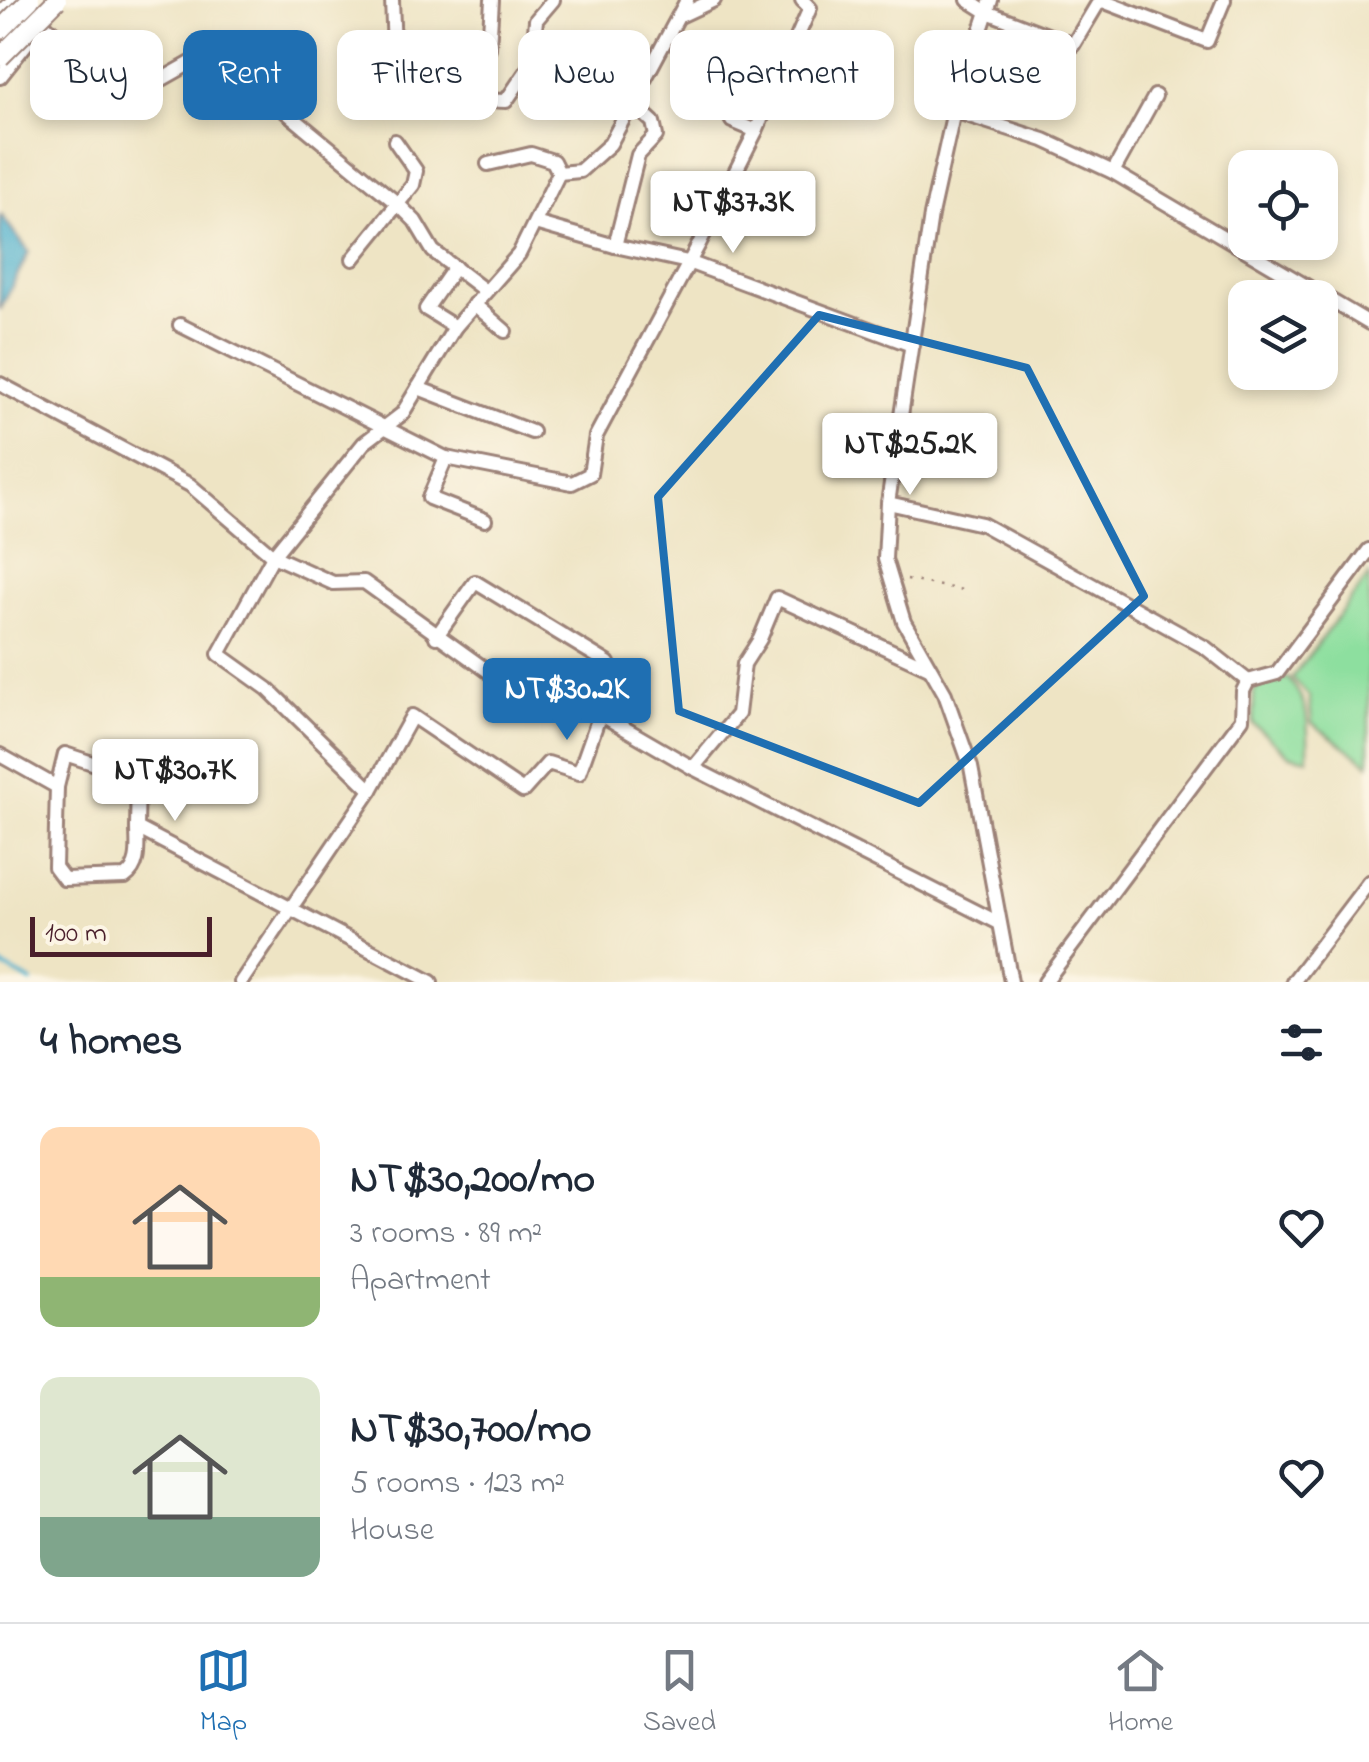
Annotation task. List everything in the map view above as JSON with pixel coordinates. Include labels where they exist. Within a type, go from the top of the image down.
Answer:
[{"type":"highway","points":[[0,30],[30,0]]},
{"type":"highway","points":[[0,56],[57,0]]},
{"type":"street","points":[[0,14],[13,0],[76,54],[80,106],[134,114],[150,86],[212,50],[399,205],[415,221],[433,251],[484,290]]},
{"type":"street","points":[[0,77],[64,0]]},
{"type":"street","points":[[392,0],[393,30]]},
{"type":"street","points":[[490,30],[492,0]]},
{"type":"street","points":[[498,101],[506,101],[532,63],[536,20],[553,0]]},
{"type":"street","points":[[650,68],[687,0]]},
{"type":"street","points":[[682,15],[714,0]]},
{"type":"street","points":[[180,325],[446,458],[572,483],[590,474],[596,436],[756,130],[810,8],[802,0]]},
{"type":"street","points":[[968,0],[1073,45],[1100,0],[1207,42],[1224,0]]},
{"type":"street","points":[[981,30],[989,6]]},
{"type":"street","points":[[1112,172],[1155,96]]},
{"type":"street","points":[[615,246],[638,155],[656,136],[650,119]]},
{"type":"street","points":[[559,173],[580,171],[610,144],[621,120]]},
{"type":"street","points":[[732,120],[756,130]]},
{"type":"street","points":[[952,120],[931,215],[888,502],[886,559],[904,622],[945,694],[972,766],[1011,982]]},
{"type":"street","points":[[982,120],[1044,140],[1112,172],[1369,323]]},
{"type":"street","points":[[352,259],[413,185],[416,171],[395,141]]},
{"type":"street","points":[[488,164],[532,154],[553,161],[559,173]]},
{"type":"street","points":[[371,790],[268,689],[219,654],[273,556],[364,443],[402,414],[455,328],[519,254],[559,173]]},
{"type":"street","points":[[535,223],[688,262],[912,345]]},
{"type":"street","points":[[454,268],[426,309],[455,328]]},
{"type":"street","points":[[474,304],[504,331]]},
{"type":"street","points":[[0,384],[190,485],[273,556],[333,582],[364,582],[517,692],[552,689],[575,674],[600,682]]},
{"type":"street","points":[[418,388],[532,432]]},
{"type":"street","points":[[446,458],[430,498],[485,520]]},
{"type":"street","points":[[888,502],[982,524],[1206,648],[1248,681]]},
{"type":"street","points":[[1248,681],[1277,673],[1369,550]]},
{"type":"street","points":[[241,982],[371,790],[412,716],[523,791],[548,763],[579,774],[600,714],[600,682],[608,663],[475,582],[436,637]]},
{"type":"street","points":[[693,768],[738,714],[744,664],[760,638],[776,598],[931,669]]},
{"type":"street","points":[[1044,982],[1242,719],[1243,692],[1248,681]]},
{"type":"street","points":[[600,714],[693,768],[1000,923]]},
{"type":"street","points":[[64,754],[138,778],[137,828],[136,866],[125,877],[64,879],[55,867],[57,786],[64,754]]},
{"type":"street","points":[[0,755],[57,786]]},
{"type":"street","points":[[137,828],[430,982]]},
{"type":"street","points":[[1293,982],[1369,882]]},
{"type":"path","points":[[890,576],[964,590]]},
{"type":"highlighted area","points":[[819,315],[1027,368],[1144,596],[919,803],[679,711],[658,497]]},
{"type":"green space","points":[[1369,575],[1369,764],[1312,723],[1309,696],[1292,678]]},
{"type":"green space","points":[[1288,678],[1304,707],[1308,759],[1289,755],[1253,724],[1254,690],[1265,681]]},
{"type":"water","points":[[1,215],[29,252],[0,310],[0,218]]},
{"type":"waterway","points":[[0,965],[32,982]]}]
